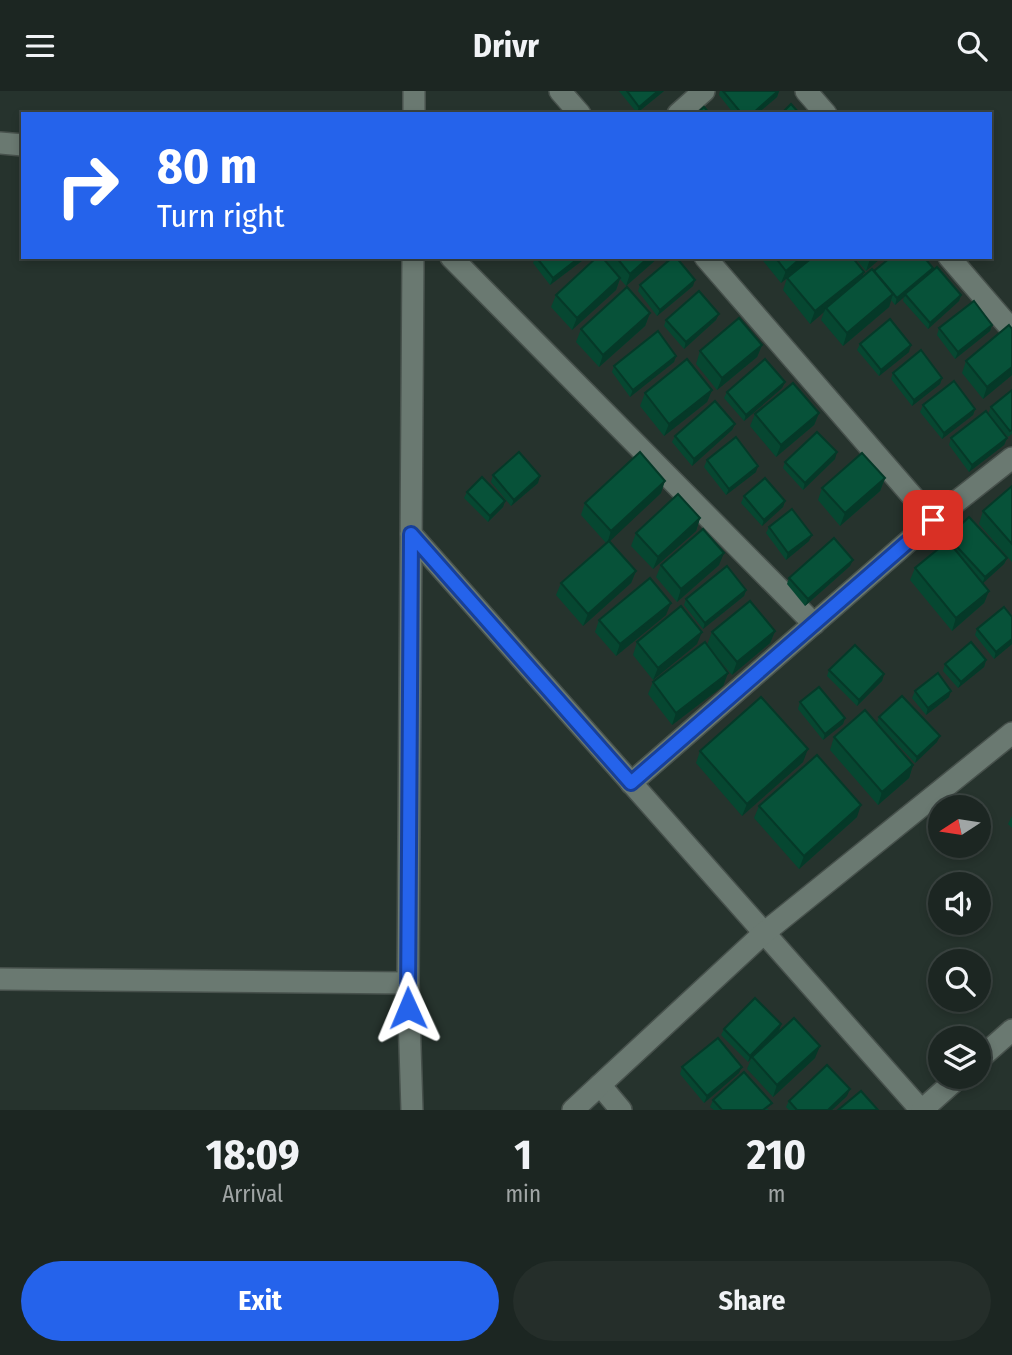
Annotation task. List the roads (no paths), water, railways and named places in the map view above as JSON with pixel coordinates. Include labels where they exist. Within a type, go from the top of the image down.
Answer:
[{"type":"street","points":[[414,91],[414,112]]},
{"type":"street","points":[[560,91],[578,112]]},
{"type":"street","points":[[680,112],[704,91]]},
{"type":"street","points":[[806,91],[824,112]]},
{"type":"street","points":[[0,143],[21,145]]},
{"type":"street","points":[[412,259],[408,983],[412,1110]]},
{"type":"street","points":[[454,259],[814,624]]},
{"type":"street","points":[[707,259],[933,520]]},
{"type":"street","points":[[951,259],[1012,330]]},
{"type":"street","points":[[631,783],[933,520],[1012,458]]},
{"type":"street","points":[[411,534],[921,1110],[945,1089]]},
{"type":"street","points":[[573,1110],[764,933],[1012,733]]},
{"type":"street","points":[[0,979],[408,983]]},
{"type":"street","points":[[991,1049],[1012,1030]]},
{"type":"street","points":[[600,1085],[621,1110]]}]
